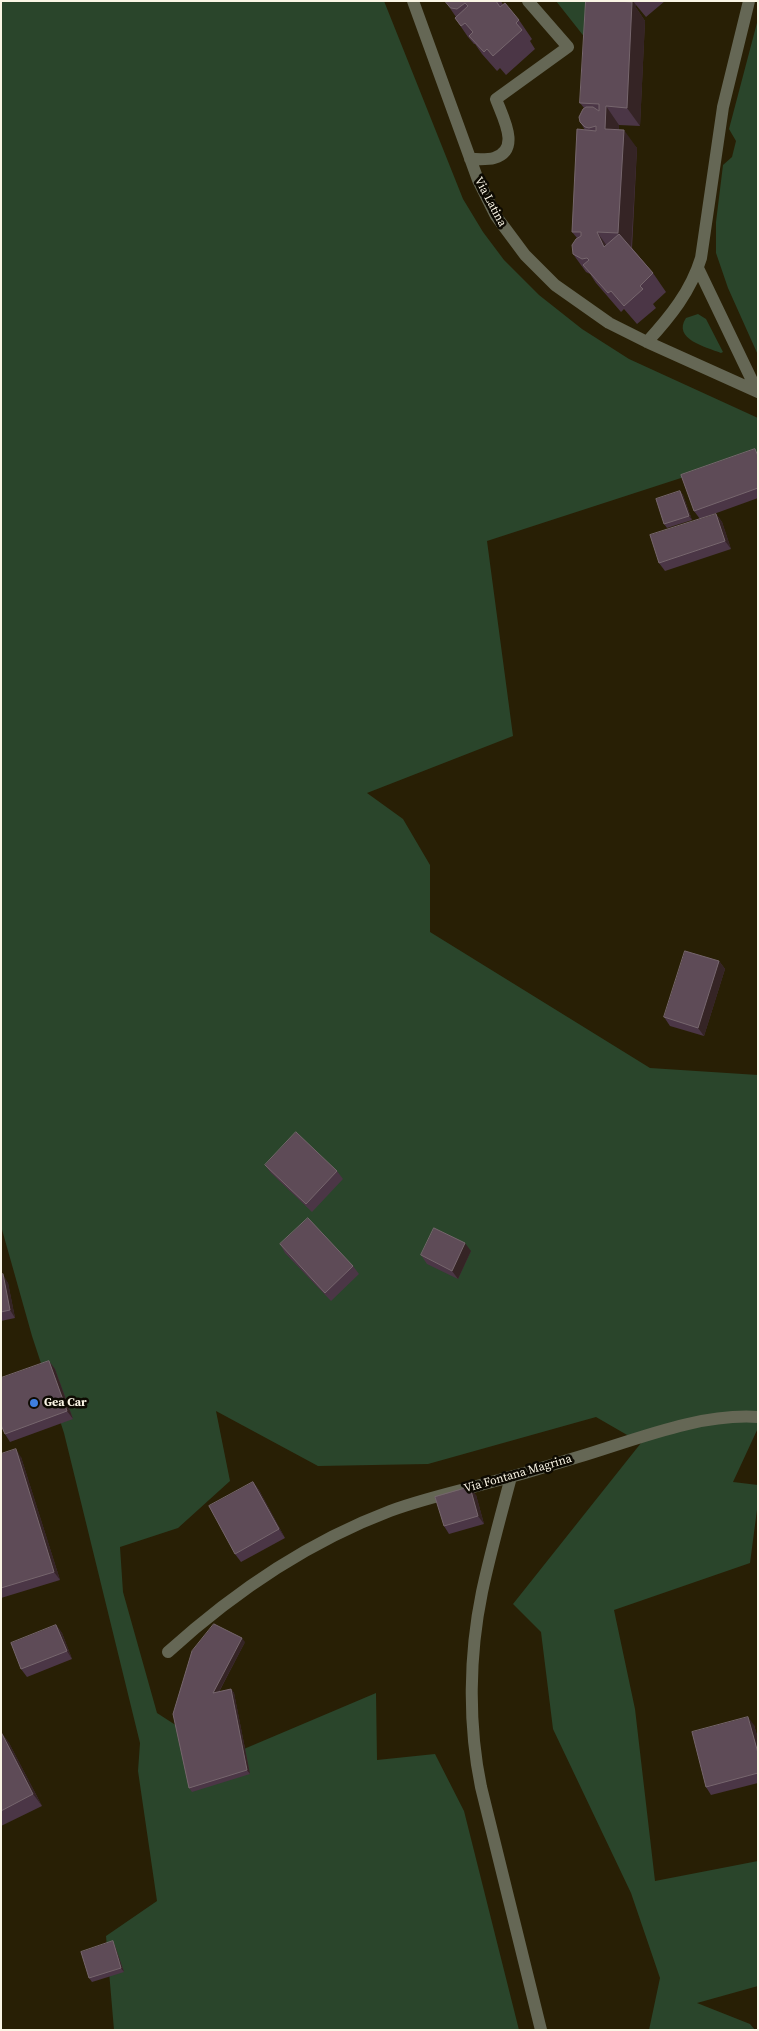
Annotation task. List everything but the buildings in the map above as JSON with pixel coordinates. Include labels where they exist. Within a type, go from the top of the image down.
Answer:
[{"type":"street","name":"Via Latina","points":[[413,1],[480,185],[496,216],[534,265],[592,313],[647,342],[758,392]]},
{"type":"street","points":[[470,159],[493,158],[502,154],[508,146],[509,136],[496,99],[568,47],[528,1]]},
{"type":"street","points":[[647,342],[680,303],[698,268],[704,242],[724,100],[749,1]]},
{"type":"street","points":[[698,268],[758,392]]},
{"type":"street","name":"Via Fontana Magrina","points":[[168,1652],[232,1600],[281,1565],[331,1536],[368,1520],[415,1502],[511,1477],[699,1422],[731,1416],[758,1417]]},
{"type":"street","points":[[511,1477],[480,1602],[474,1657],[472,1720],[481,1786],[541,2030]]},
{"type":"green space","points":[[1,1],[384,1],[463,199],[483,232],[504,260],[539,295],[582,329],[629,359],[758,418],[758,453],[487,541],[513,736],[367,793],[403,819],[430,865],[430,932],[650,1068],[758,1075],[758,1428],[733,1482],[758,1485],[758,1502],[750,1563],[614,1610],[635,1709],[655,1881],[758,1861],[758,1986],[697,2003],[750,2024],[755,2030],[649,2030],[660,1978],[631,1893],[553,1729],[541,1632],[513,1604],[641,1443],[596,1417],[428,1464],[318,1466],[216,1411],[230,1481],[178,1528],[120,1547],[123,1592],[157,1713],[225,1757],[376,1693],[377,1760],[435,1754],[464,1811],[519,2030],[114,2030],[106,1936],[157,1901],[138,1771],[140,1743],[64,1433],[32,1336],[1,1226]]},
{"type":"green space","points":[[556,1],[600,1],[586,39]]},
{"type":"green space","points":[[758,19],[758,355],[728,288],[716,253],[716,222],[723,165],[732,157],[736,141],[729,129]]},
{"type":"green space","points":[[698,314],[706,319],[723,352],[721,353],[700,345],[687,337],[683,331],[686,318]]},
{"type":"place","name":"Gea Car","points":[[34,1403]]}]
